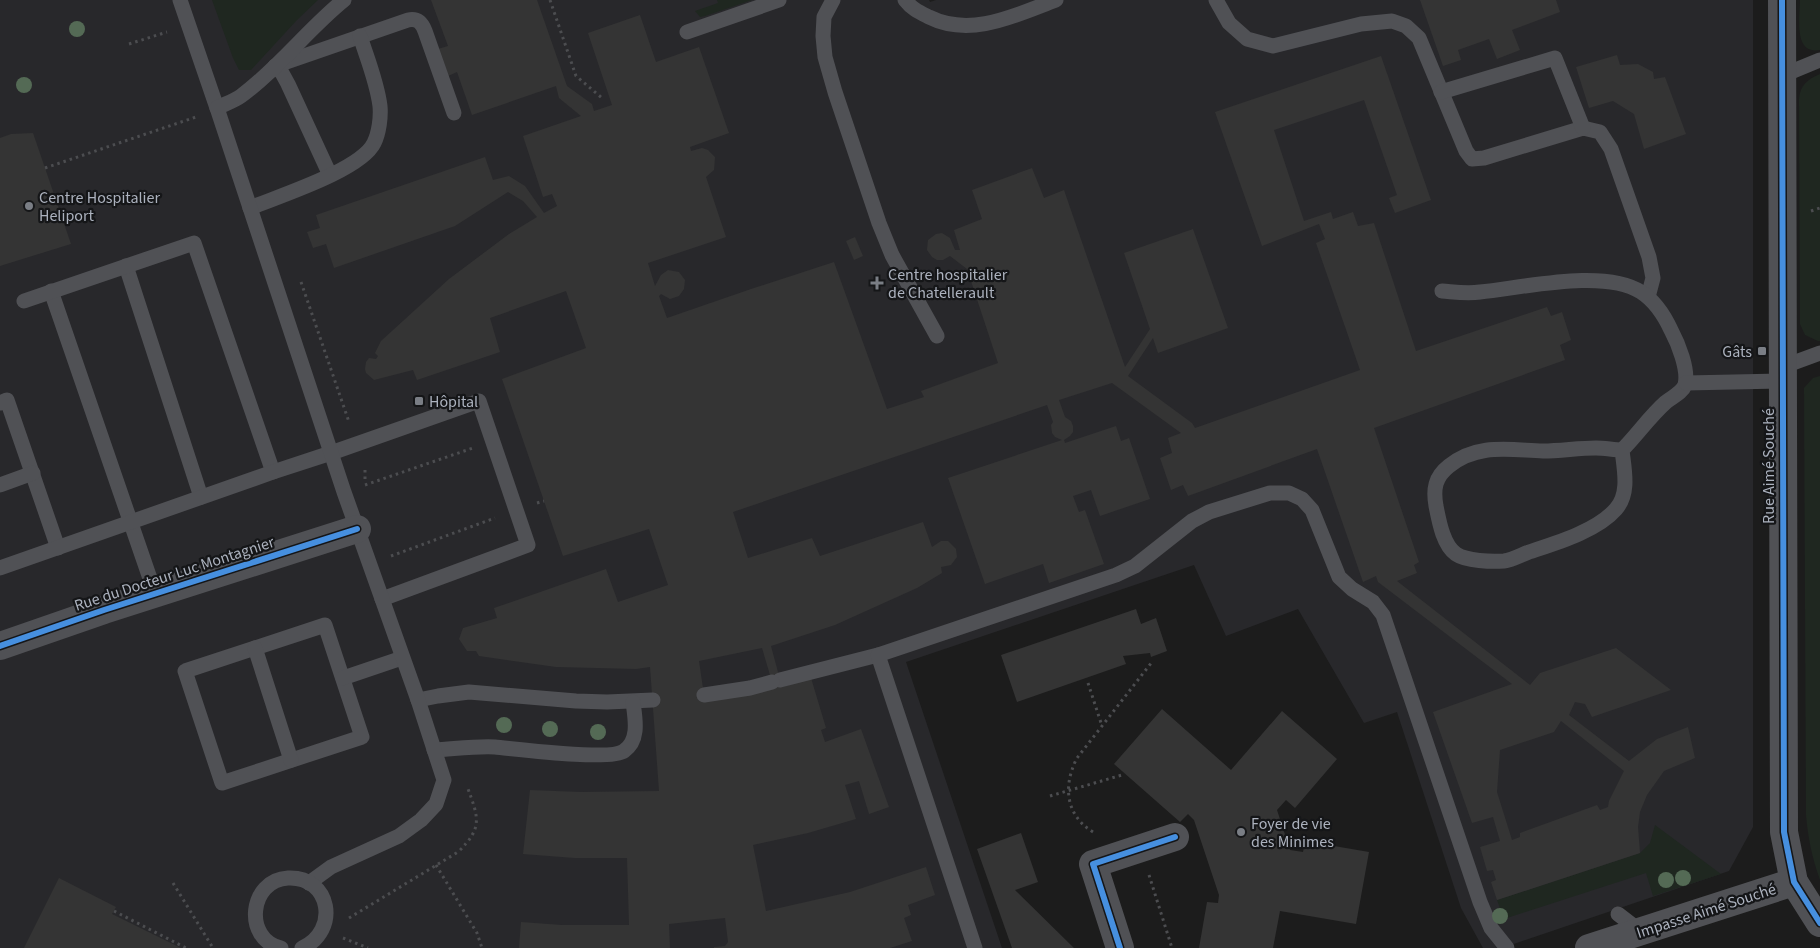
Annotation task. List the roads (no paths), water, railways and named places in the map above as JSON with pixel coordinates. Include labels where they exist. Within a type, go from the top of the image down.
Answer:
[{"type":"street","name":"Rue Aimé Souché","points":[[1782,0],[1784,832],[1794,882],[1820,923]]},
{"type":"street","name":"Rue du Docteur Luc Montagnier","points":[[0,646],[155,593],[357,529]]},
{"type":"street","points":[[1120,948],[1093,864],[1175,837]]},
{"type":"street","name":"Impasse Aimé Souché","points":[[1589,948],[1794,882]]},
{"type":"lane","points":[[180,0],[344,492],[418,700],[444,780],[436,804],[421,820],[399,836],[331,867],[309,883]]},
{"type":"lane","points":[[217,108],[240,97],[344,0]]},
{"type":"lane","points":[[687,32],[779,0]]},
{"type":"lane","points":[[832,0],[824,17],[823,36],[825,57],[835,92],[879,223],[892,255],[937,336]]},
{"type":"lane","points":[[905,0],[912,9],[939,22],[961,26],[984,25],[1056,0]]},
{"type":"lane","points":[[1216,0],[1229,23],[1247,39],[1273,46],[1361,24],[1392,21],[1406,26],[1418,38],[1466,152],[1472,159],[1484,158],[1583,128],[1600,132],[1610,150],[1649,257],[1653,278],[1648,297]]},
{"type":"lane","points":[[275,66],[408,20],[418,21],[426,31],[454,112]]},
{"type":"lane","points":[[250,208],[343,170],[362,157],[374,144],[379,126],[380,105],[371,68],[360,36]]},
{"type":"lane","points":[[1441,92],[1555,58],[1583,128]]},
{"type":"lane","points":[[1782,76],[1820,60]]},
{"type":"lane","points":[[275,66],[282,73],[288,84],[330,176]]},
{"type":"lane","points":[[24,301],[194,243],[273,472]]},
{"type":"lane","points":[[126,266],[201,497]]},
{"type":"lane","points":[[1442,291],[1479,292],[1592,280],[1619,283],[1639,291],[1656,304],[1678,345],[1684,365],[1686,383],[1683,389],[1665,403],[1622,450],[1625,473],[1624,493],[1618,508],[1604,519],[1560,541],[1505,561],[1471,560],[1457,555],[1448,546],[1439,520],[1435,498],[1436,480],[1443,471],[1458,459],[1471,453],[1492,449],[1545,451],[1597,448],[1622,450]]},
{"type":"lane","points":[[51,291],[155,593]]},
{"type":"lane","points":[[1686,383],[1782,374],[1820,353]]},
{"type":"lane","points":[[0,403],[6,400],[58,548]]},
{"type":"lane","points":[[0,568],[479,401],[528,545],[382,599]]},
{"type":"lane","points":[[0,485],[33,473]]},
{"type":"lane","points":[[704,695],[750,688],[878,655],[1116,575],[1135,566],[1192,521],[1209,512],[1270,493],[1289,492],[1302,499],[1312,510],[1338,576],[1352,589],[1373,602],[1383,615],[1480,902],[1491,928],[1507,948]]},
{"type":"lane","points":[[325,625],[343,678],[362,737],[222,783],[185,671],[325,625]]},
{"type":"lane","points":[[254,648],[291,760]]},
{"type":"lane","points":[[878,655],[975,948]]},
{"type":"lane","points":[[343,678],[402,658]]},
{"type":"lane","points":[[418,700],[469,692],[576,701],[633,702],[652,700]]},
{"type":"lane","points":[[434,750],[494,747],[559,753],[610,754],[623,752],[632,743],[636,729],[633,702]]},
{"type":"lane","points":[[281,948],[266,940],[259,931],[255,920],[255,908],[258,897],[265,888],[275,881],[286,878],[298,878],[318,890],[324,901],[327,913],[325,925],[319,936],[311,944],[302,948]]},
{"type":"lane","points":[[1618,914],[1640,931]]},
{"type":"place","name":"Centre Hospitalier Heliport","points":[[29,206]]},
{"type":"place","name":"Centre hospitalier de Chatellerault","points":[[877,283]]},
{"type":"place","name":"Gâts","points":[[1762,351]]},
{"type":"place","name":"Hôpital","points":[[419,401]]},
{"type":"place","name":"Foyer de vie des Minimes","points":[[1241,832]]}]
